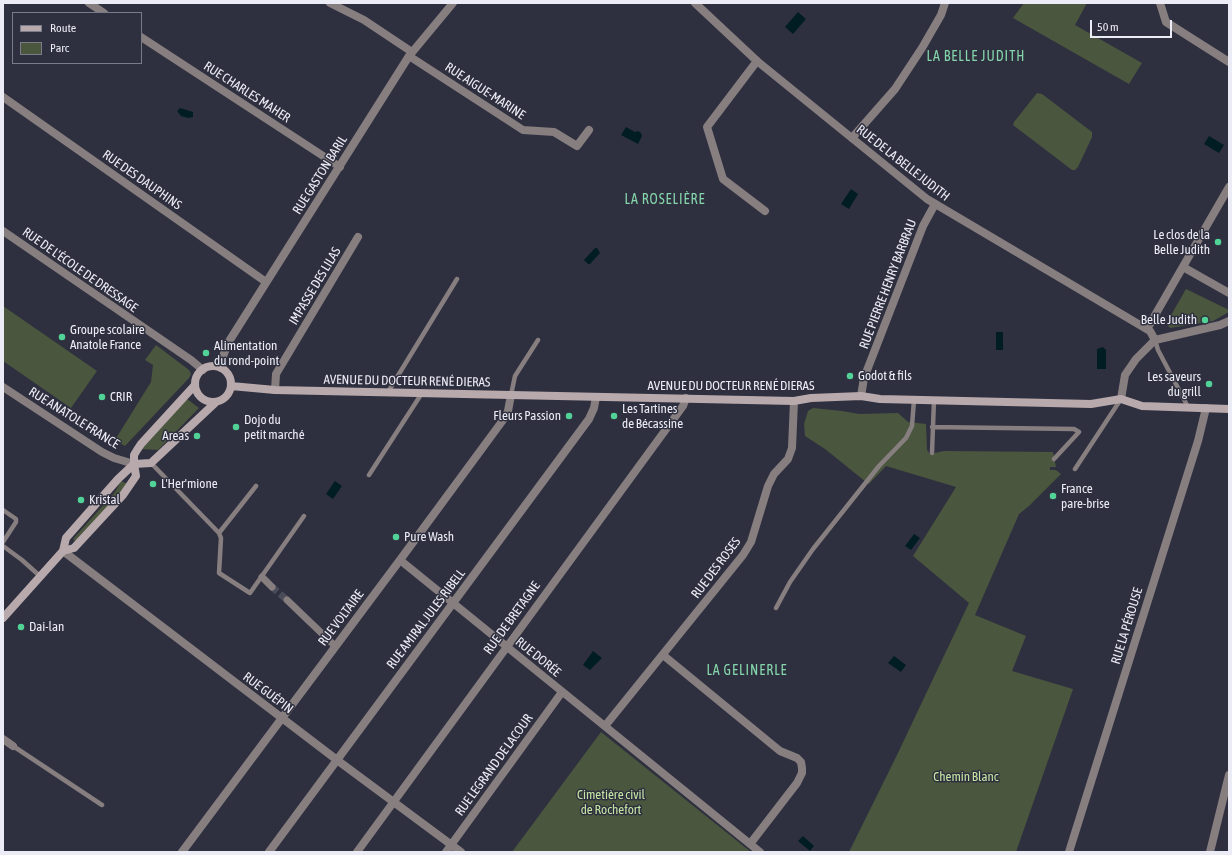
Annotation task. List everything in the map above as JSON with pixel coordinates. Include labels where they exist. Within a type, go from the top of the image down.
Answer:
[{"type":"main road","points":[[3,618],[63,551],[66,538],[118,479],[134,464],[151,463],[216,402],[222,400],[227,395],[231,386],[228,374],[221,368],[215,366],[209,367],[198,374],[195,385],[141,444],[134,455],[134,464],[136,476],[123,496],[74,548],[63,551]]},
{"type":"main road","points":[[195,385],[197,391],[203,398],[208,401],[216,402]]},
{"type":"main road","name":"AVENUE DU DOCTEUR RENÉ DIERAS","points":[[231,386],[275,390],[794,401],[811,398],[861,396],[880,399],[1091,404],[1122,399],[1142,406],[1229,409]]},
{"type":"street","points":[[89,3],[102,12]]},
{"type":"street","points":[[330,3],[364,20],[410,54]]},
{"type":"street","name":"RUE GASTON BARIL","points":[[221,368],[222,359],[228,343],[410,54],[453,3]]},
{"type":"street","name":"RUE DE LA BELLE JUDITH","points":[[695,3],[757,61],[935,204],[1147,329],[1150,331],[1154,340]]},
{"type":"street","points":[[852,138],[895,89],[922,48],[941,15],[945,3]]},
{"type":"street","points":[[1160,3],[1166,22],[1229,62]]},
{"type":"street","name":"RUE CHARLES MAHER","points":[[142,38],[340,166]]},
{"type":"street","name":"RUE AIGUE-MARINE","points":[[410,54],[523,130],[554,132],[577,146],[589,130]]},
{"type":"street","points":[[757,61],[707,127],[723,179],[765,210]]},
{"type":"street","name":"RUE DES DAUPHINS","points":[[3,97],[266,282]]},
{"type":"street","points":[[1147,329],[1229,187]]},
{"type":"street","name":"RUE PIERRE HENRY BARBRAU","points":[[861,396],[864,378],[923,226],[935,204]]},
{"type":"street","name":"RUE DE L'ÉCOLE DE DRESSAGE","points":[[3,231],[191,360],[203,370]]},
{"type":"street","name":"IMPASSE DES LILAS","points":[[275,390],[276,374],[358,237]]},
{"type":"street","points":[[1183,267],[1229,293]]},
{"type":"street","points":[[1122,399],[1125,375],[1136,359],[1154,340],[1220,325],[1229,321]]},
{"type":"street","name":"RUE ANATOLE FRANCE","points":[[3,387],[102,452],[114,458],[134,464]]},
{"type":"street","name":"RUE VOLTAIRE","points":[[182,852],[506,416],[511,395]]},
{"type":"street","name":"RUE AMIRAL JULES RIBELL","points":[[269,852],[589,419],[594,408],[596,397]]},
{"type":"street","name":"RUE DE BRETAGNE","points":[[357,852],[679,411],[686,398]]},
{"type":"street","name":"RUE DES ROSES","points":[[605,726],[743,555],[751,542],[768,486],[774,474],[788,460],[792,448],[794,401]]},
{"type":"street","name":"RUE LA PÉROUSE","points":[[1069,852],[1198,440],[1206,408]]},
{"type":"street","name":"RUE GUÉPIN","points":[[63,551],[281,718],[461,852]]},
{"type":"street","name":"RUE DORÉE","points":[[400,560],[760,852]]},
{"type":"street","points":[[262,577],[272,586]]},
{"type":"street","points":[[287,600],[335,646]]},
{"type":"street","points":[[663,655],[780,751],[797,758],[801,762],[802,773],[797,783],[750,844]]},
{"type":"street","name":"RUE LEGRAND DE LACOUR","points":[[446,852],[562,692]]},
{"type":"street","points":[[3,739],[13,746]]},
{"type":"street","points":[[1210,852],[1229,775]]},
{"type":"lane","points":[[388,392],[457,279]]},
{"type":"lane","points":[[511,395],[515,376],[538,340]]},
{"type":"lane","points":[[1154,340],[1188,407]]},
{"type":"lane","points":[[369,475],[422,393]]},
{"type":"lane","points":[[1075,468],[1122,399]]},
{"type":"lane","points":[[776,608],[790,582],[813,550],[879,466],[906,438],[912,426],[914,400]]},
{"type":"lane","points":[[932,453],[934,400]]},
{"type":"lane","points":[[932,427],[1074,429],[1078,432],[1054,460]]},
{"type":"lane","points":[[151,463],[220,533],[219,574],[250,594],[304,516]]},
{"type":"lane","points":[[220,533],[256,486]]},
{"type":"lane","points":[[3,510],[16,519],[16,522],[3,542]]},
{"type":"lane","points":[[3,546],[22,560],[40,577]]},
{"type":"lane","points":[[13,746],[102,806]]},
{"type":"green space","points":[[1024,3],[1087,3],[1075,25],[1142,63],[1129,84],[1013,18]]},
{"type":"green space","points":[[1037,93],[1042,94],[1092,132],[1092,137],[1078,167],[1075,170],[1072,170],[1013,125]]},
{"type":"green space","points":[[1186,289],[1229,310],[1229,312],[1213,321],[1170,328],[1166,324]]},
{"type":"green space","points":[[3,306],[97,371],[71,408],[3,361]]},
{"type":"green space","points":[[156,345],[189,370],[191,374],[189,378],[125,446],[115,440],[151,382],[153,365],[145,360]]},
{"type":"green space","points":[[187,399],[199,408],[158,450],[141,449]]},
{"type":"green space","name":"Chemin Blanc","points":[[813,408],[859,414],[898,413],[908,422],[926,424],[927,450],[930,454],[944,451],[1053,452],[1056,467],[1050,467],[1050,470],[1056,470],[1061,474],[1019,514],[975,615],[1026,636],[1012,671],[1073,689],[1016,852],[849,852],[969,603],[913,556],[956,487],[886,466],[869,484],[825,449],[805,436],[804,424],[808,411]]},
{"type":"green space","points":[[121,481],[128,484],[76,542],[73,539],[115,492]]},
{"type":"green space","name":"Cimetière civil de Rochefort","points":[[601,732],[751,852],[512,852]]},
{"type":"water","points":[[798,12],[806,19],[793,34],[785,27]]},
{"type":"water","points":[[180,108],[193,112],[193,117],[188,118],[181,116],[177,111]]},
{"type":"water","points":[[626,127],[635,132],[638,131],[641,133],[642,136],[638,144],[621,135]]},
{"type":"water","points":[[1209,136],[1224,145],[1219,153],[1204,144]]},
{"type":"water","points":[[851,189],[858,194],[849,209],[841,204]]},
{"type":"water","points":[[595,248],[597,248],[600,253],[590,264],[588,264],[584,260]]},
{"type":"water","points":[[996,332],[1003,332],[1003,350],[996,350]]},
{"type":"water","points":[[1103,347],[1106,350],[1106,369],[1097,369],[1097,349]]},
{"type":"water","points":[[335,481],[342,486],[333,499],[326,494]]},
{"type":"water","points":[[914,534],[920,538],[911,550],[905,546]]},
{"type":"water","points":[[593,651],[602,658],[590,670],[583,665]]},
{"type":"water","points":[[894,656],[906,665],[901,672],[888,663]]},
{"type":"water","points":[[803,836],[814,846],[810,851],[798,841]]},
{"type":"tunnel","points":[[272,587],[287,600]]},
{"type":"place","name":"Le clos de la Belle Judith","points":[[1218,242]]},
{"type":"place","name":"Belle Judith","points":[[1205,320]]},
{"type":"place","name":"Groupe scolaire Anatole France","points":[[62,337]]},
{"type":"place","name":"Alimentation du rond-point","points":[[206,353]]},
{"type":"place","name":"Godot & fils","points":[[850,376]]},
{"type":"place","name":"Les saveurs du grill","points":[[1209,384]]},
{"type":"place","name":"CRIR","points":[[102,397]]},
{"type":"place","name":"Fleurs Passion","points":[[569,416]]},
{"type":"place","name":"Les Tartines de Bécassine","points":[[614,416]]},
{"type":"place","name":"Dojo du petit marché","points":[[236,427]]},
{"type":"place","name":"Areas","points":[[197,436]]},
{"type":"place","name":"L'Her'mione","points":[[153,484]]},
{"type":"place","name":"France pare-brise","points":[[1053,496]]},
{"type":"place","name":"Kristal","points":[[81,500]]},
{"type":"place","name":"Pure Wash","points":[[396,537]]},
{"type":"place","name":"Dai-lan","points":[[21,627]]},
{"type":"district","name":"LA BELLE JUDITH","points":[[976,57]]},
{"type":"district","name":"LA ROSELIÈRE","points":[[665,200]]},
{"type":"district","name":"LA GELINERLE","points":[[747,671]]}]
